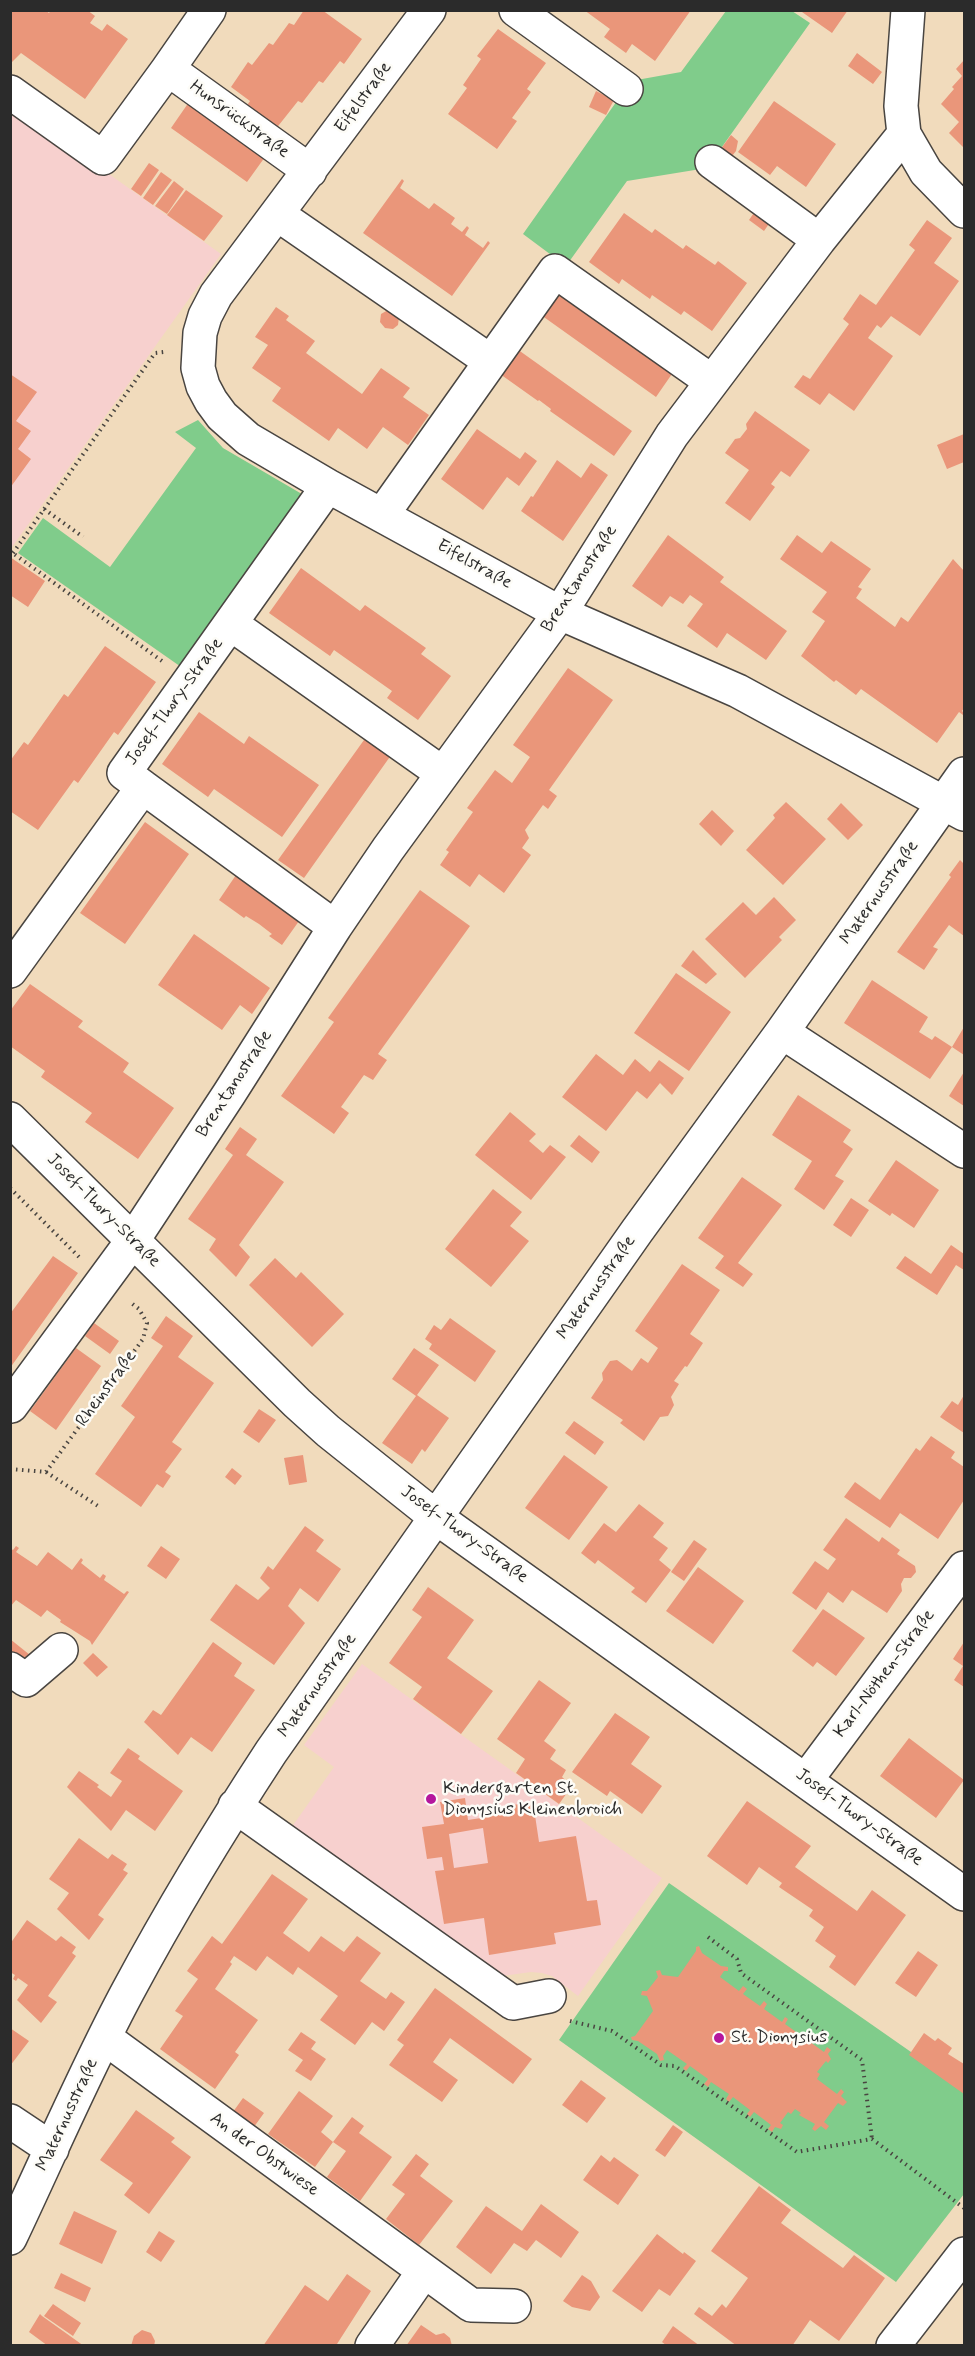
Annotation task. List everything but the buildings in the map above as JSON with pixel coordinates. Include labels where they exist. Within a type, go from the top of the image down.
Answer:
[{"type":"street","points":[[10,92],[103,158],[209,10]]},
{"type":"street","name":"Eifelstraße","points":[[429,10],[216,295],[205,316],[198,349],[196,392],[248,439],[328,486],[560,613],[738,692],[954,808]]},
{"type":"street","points":[[516,10],[626,89]]},
{"type":"street","points":[[908,10],[901,106],[904,134],[926,172],[964,211]]},
{"type":"street","name":"Hunsrückstraße","points":[[168,69],[310,171]]},
{"type":"street","name":"Brentanostraße","points":[[11,1406],[133,1240],[335,927],[442,773],[560,613],[672,435],[819,240],[904,134]]},
{"type":"street","points":[[712,162],[819,240]]},
{"type":"street","points":[[277,214],[490,361]]},
{"type":"street","points":[[382,515],[555,271],[711,381]]},
{"type":"street","name":"Josef-Thory-Straße","points":[[10,970],[143,787],[124,773],[328,486]]},
{"type":"street","points":[[231,624],[442,773]]},
{"type":"street","name":"Maternusstraße","points":[[10,2238],[105,2037],[173,1909],[235,1806],[630,1240],[782,1032],[954,808],[964,774]]},
{"type":"street","points":[[143,787],[335,927]]},
{"type":"street","points":[[782,1032],[964,1151]]},
{"type":"street","name":"Josef-Thory-Straße","points":[[10,1119],[328,1431],[437,1518],[964,1894]]},
{"type":"street","name":"Karl-Nöthen-Straße","points":[[806,1780],[964,1568]]},
{"type":"street","points":[[10,1668],[26,1680],[61,1650]]},
{"type":"street","points":[[235,1806],[513,2003],[558,2008]]},
{"type":"street","name":"An der Obstwiese","points":[[105,2037],[471,2305],[514,2306]]},
{"type":"street","points":[[10,2121],[52,2149]]},
{"type":"street","points":[[893,2346],[964,2254]]},
{"type":"street","points":[[372,2346],[424,2271]]},
{"type":"path","points":[[189,681],[12,552],[155,353],[198,349]]},
{"type":"path","points":[[44,509],[83,537]]},
{"type":"path","points":[[10,1188],[104,1282]]},
{"type":"path","name":"Rheinstraße","points":[[46,1472],[147,1331],[147,1323],[139,1309],[104,1282]]},
{"type":"path","points":[[10,1469],[46,1472],[101,1508]]},
{"type":"path","points":[[708,1937],[737,1959],[741,1973],[862,2060],[872,2139],[964,2208]]},
{"type":"path","points":[[558,2008],[612,2031],[661,2066],[675,2066],[797,2152],[872,2139]]},
{"type":"shaded area","points":[[11,104],[221,254],[12,547],[11,546]]},
{"type":"shaded area","name":"Kindergarten St. Dionysius Kleinenbroich","points":[[362,1664],[662,1878],[578,1996],[552,1976],[542,1973],[531,1972],[495,1977],[289,1831],[334,1767],[304,1745]]},
{"type":"green space","points":[[726,11],[792,11],[810,23],[707,168],[627,181],[566,266],[523,234],[631,81],[681,72]]},
{"type":"green space","points":[[198,420],[223,448],[307,497],[184,669],[18,553],[43,518],[110,567],[196,448],[175,432]]},
{"type":"green space","points":[[669,1883],[964,2089],[964,2194],[896,2282],[559,2040]]},
{"type":"place","name":"Kindergarten St. Dionysius Kleinenbroich","points":[[431,1799]]},
{"type":"place","name":"St. Dionysius","points":[[719,2038]]}]
